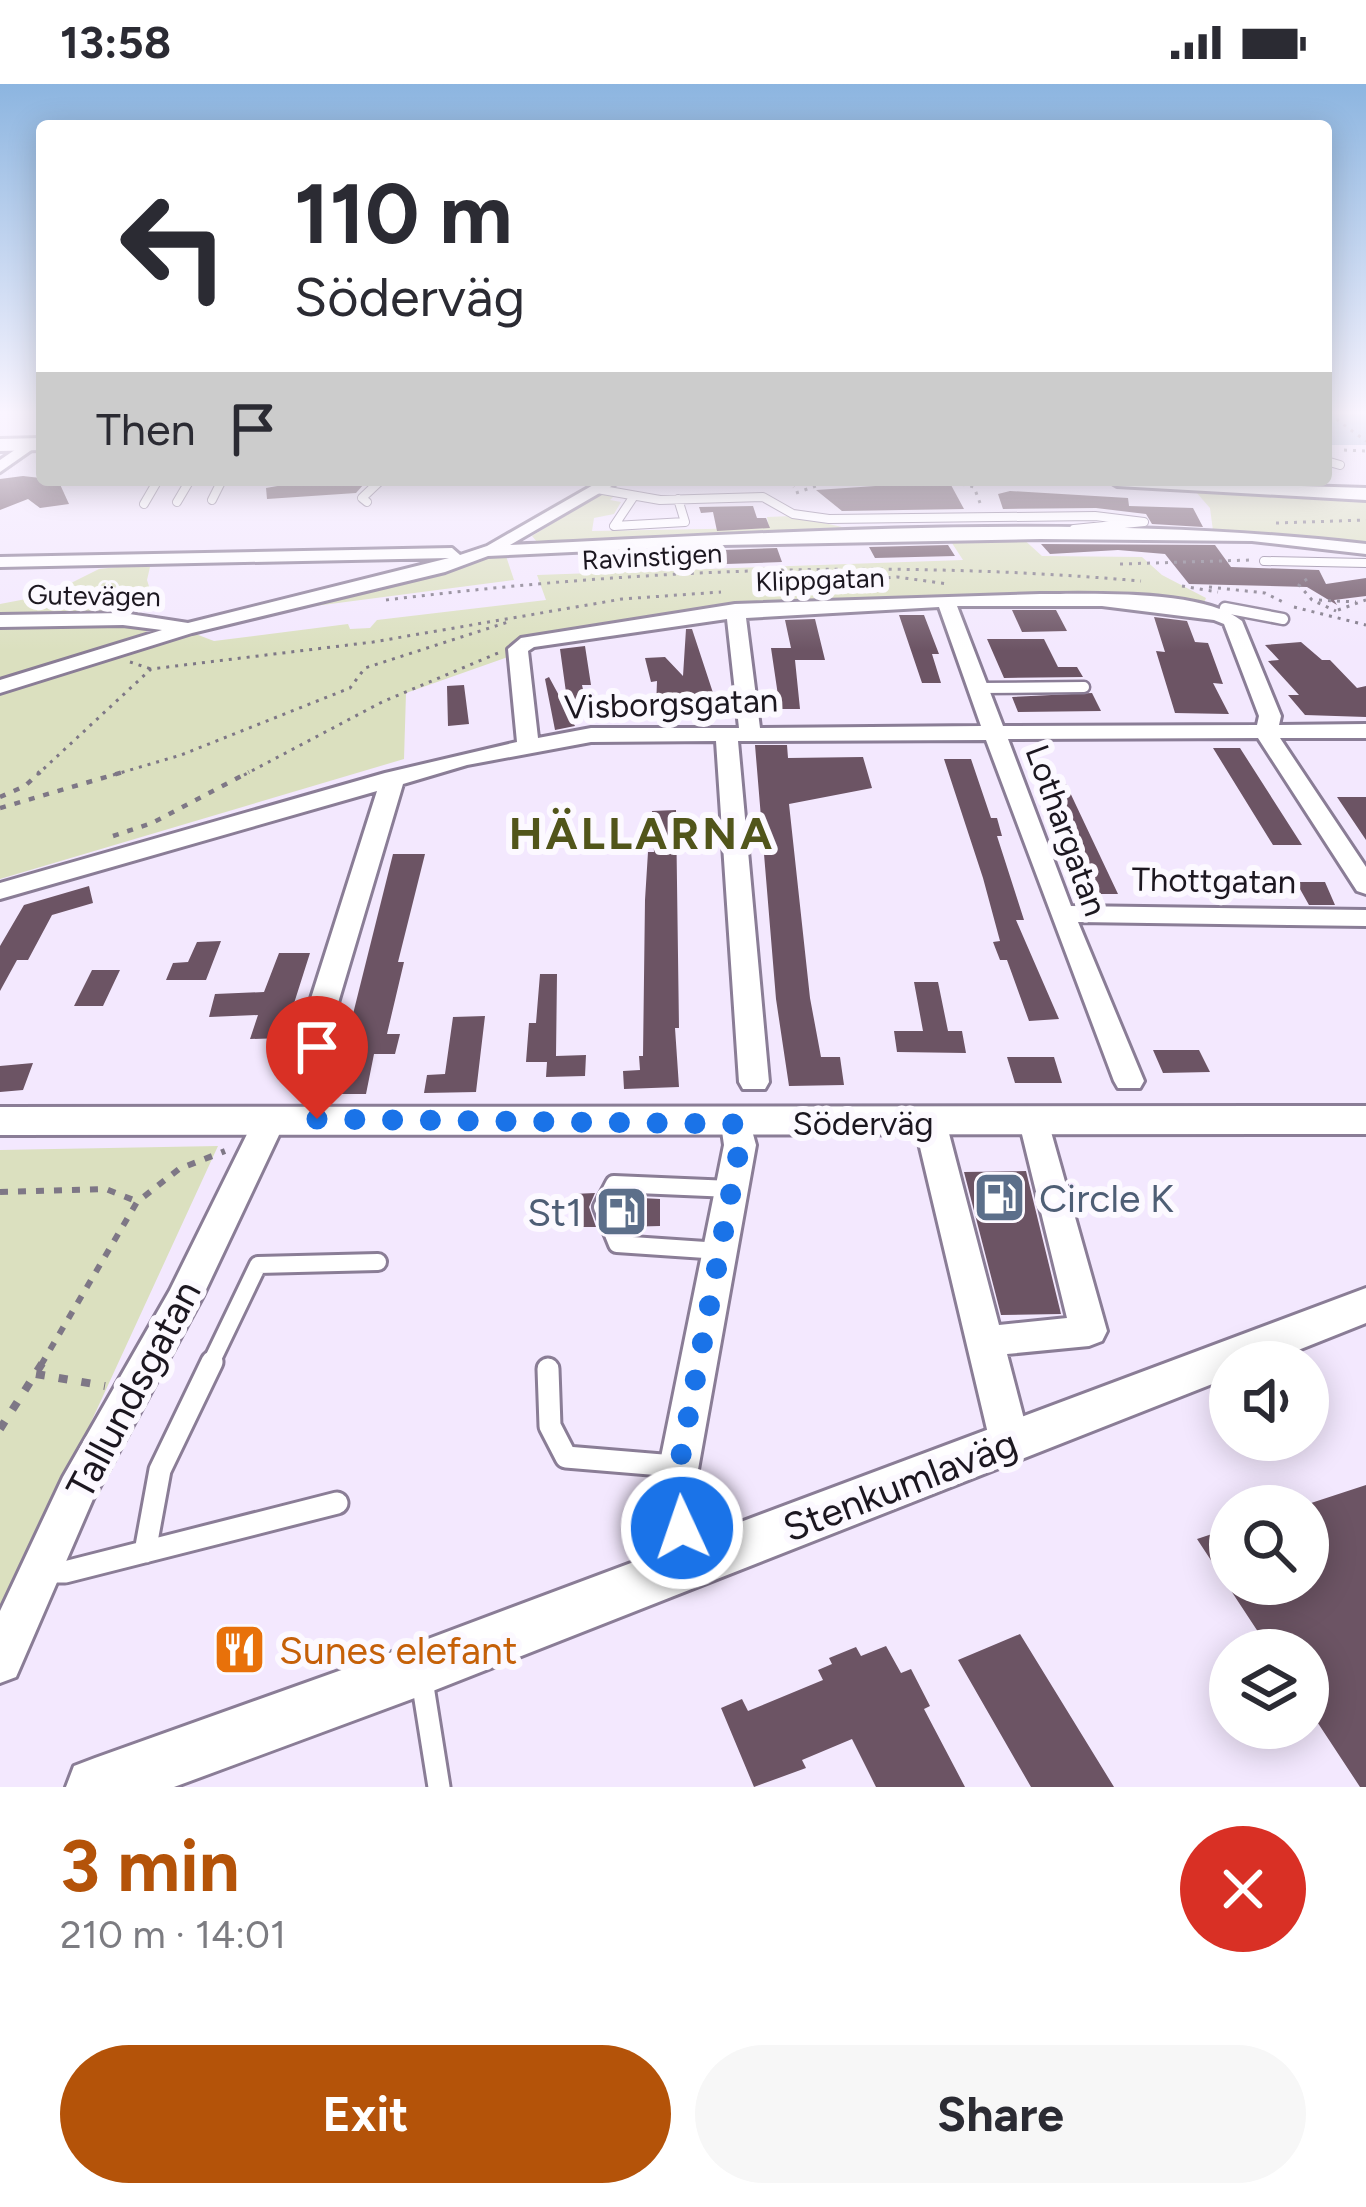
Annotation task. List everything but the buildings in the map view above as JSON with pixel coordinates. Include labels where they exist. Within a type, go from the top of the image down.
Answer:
[{"type":"main road","name":"Söderväg","points":[[0,1121],[265,1129],[1366,1120]]},
{"type":"street","points":[[486,551],[591,492]]},
{"type":"street","points":[[0,562],[1040,534],[1252,536],[1366,549]]},
{"type":"street","name":"Gutevägen","points":[[0,687],[186,629],[416,574],[486,551]]},
{"type":"street","name":"Klippgatan","points":[[528,642],[603,626],[735,610],[946,601],[1079,598],[1223,616]]},
{"type":"street","name":"Lothargatan","points":[[946,601],[1061,914],[1129,1081]]},
{"type":"street","points":[[735,610],[754,1082]]},
{"type":"street","points":[[1223,616],[1232,620],[1270,716],[1271,746],[1359,863],[1366,886]]},
{"type":"street","name":"Gutevägen","points":[[0,621],[123,619],[186,629]]},
{"type":"street","points":[[528,642],[518,649],[528,745]]},
{"type":"street","name":"Visborgsgatan","points":[[0,891],[393,778],[591,735],[1366,731]]},
{"type":"street","points":[[302,1077],[393,778]]},
{"type":"street","name":"Thottgatan","points":[[1061,914],[1366,918]]},
{"type":"street","points":[[930,1122],[1010,1442]]},
{"type":"street","points":[[984,1341],[1089,1330],[1035,1122]]},
{"type":"street","points":[[695,1564],[674,1492],[740,1145],[737,1124]]},
{"type":"street","name":"Tallundsgatan","points":[[0,1661],[77,1490],[135,1391],[265,1129]]},
{"type":"street","name":"Stenkumlaväg","points":[[95,1787],[420,1669],[1366,1305]]},
{"type":"lane","points":[[144,504],[151,492]]},
{"type":"lane","points":[[177,502],[183,492]]},
{"type":"lane","points":[[212,500],[216,492]]},
{"type":"lane","points":[[368,492],[362,498],[368,502]]},
{"type":"lane","points":[[615,492],[678,500],[763,497],[793,514],[829,519],[1095,516],[1144,522],[1040,534]]},
{"type":"lane","points":[[634,496],[614,526],[685,522],[678,500]]},
{"type":"lane","points":[[1264,561],[1366,563]]},
{"type":"lane","points":[[1223,616],[1225,608],[1283,619]]},
{"type":"lane","points":[[979,688],[1084,687]]},
{"type":"lane","points":[[720,1251],[617,1244],[602,1218],[602,1198],[614,1184],[732,1190]]},
{"type":"lane","points":[[146,1552],[160,1470],[258,1265],[378,1262]]},
{"type":"lane","points":[[548,1370],[545,1414],[554,1442],[566,1457],[679,1466]]},
{"type":"lane","points":[[40,1571],[65,1572],[337,1503]]},
{"type":"lane","points":[[420,1669],[439,1787]]},
{"type":"path","points":[[976,492],[987,516]]},
{"type":"path","points":[[1120,564],[1264,561]]},
{"type":"path","name":"Ravinstigen","points":[[367,603],[515,583],[693,570],[924,568],[1142,582]]},
{"type":"path","points":[[1307,578],[1299,585],[1333,613]]},
{"type":"path","points":[[1179,586],[1333,613],[1366,625]]},
{"type":"path","points":[[1206,586],[1265,593],[1287,606]]},
{"type":"path","points":[[1308,596],[1328,602],[1366,600]]},
{"type":"path","points":[[1333,613],[1356,602]]},
{"type":"path","points":[[0,808],[182,755],[350,688],[365,668],[525,616]]},
{"type":"path","points":[[109,838],[152,823],[382,702],[455,668],[528,642]]},
{"type":"path","points":[[128,660],[134,668],[152,670]]},
{"type":"path","points":[[0,1429],[137,1202],[179,1168],[265,1129]]},
{"type":"path","points":[[0,1192],[106,1189],[137,1202]]},
{"type":"path","points":[[36,1374],[135,1391]]},
{"type":"green space","points":[[602,492],[616,494],[610,500],[621,502],[614,514],[594,518],[592,531],[769,528],[767,517],[793,516],[842,527],[982,525],[987,532],[722,534],[558,543],[537,542],[532,536]]},
{"type":"green space","points":[[1196,492],[1366,500],[1366,546],[1213,531],[1210,508]]},
{"type":"green space","points":[[1020,536],[1042,556],[1142,557],[1162,575],[1206,598],[1202,608],[1166,603],[728,607],[599,623],[524,640],[511,656],[406,693],[404,759],[0,879],[0,693],[193,633],[214,641],[348,624],[350,629],[370,628],[377,620],[546,600],[537,575],[963,560],[948,537]]},
{"type":"green space","points":[[505,553],[514,580],[269,612]]},
{"type":"green space","points":[[150,567],[147,580],[152,596],[124,615],[147,632],[0,679],[0,604],[47,595],[99,569]]},
{"type":"green space","points":[[218,1146],[0,1620],[0,1150]]},
{"type":"place","name":"Circle K","points":[[1000,1198]]},
{"type":"place","name":"St1","points":[[621,1212]]},
{"type":"place","name":"Sunes elefant","points":[[240,1650]]},
{"type":"district","name":"HÄLLARNA","points":[[642,833]]},
{"type":"route","points":[[317,1119],[737,1124],[740,1145],[674,1492],[682,1528]]}]
